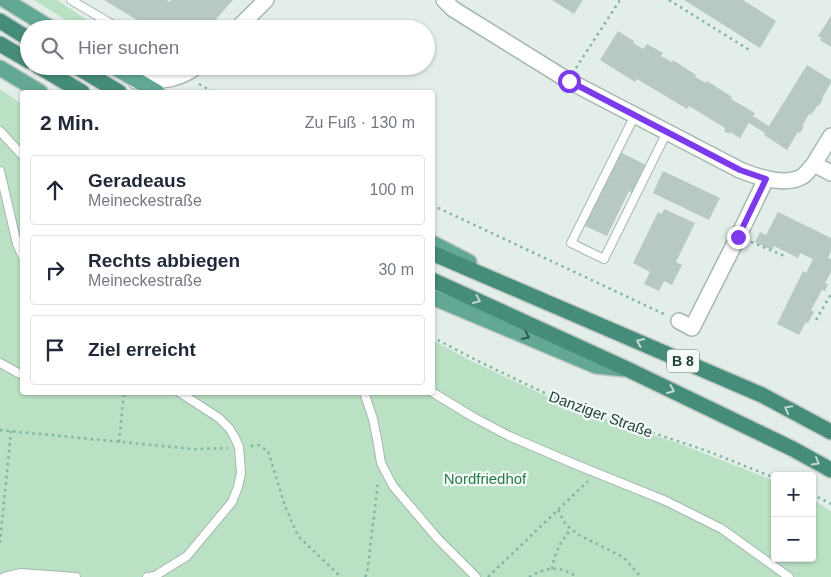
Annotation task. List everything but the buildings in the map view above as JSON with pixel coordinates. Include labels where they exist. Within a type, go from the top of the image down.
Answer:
[{"type":"highway","points":[[5,24],[20,33]]},
{"type":"highway","points":[[0,44],[20,56]]},
{"type":"highway","points":[[53,75],[79,90]]},
{"type":"highway","points":[[90,75],[116,90]]},
{"type":"highway","points":[[435,254],[532,295]]},
{"type":"highway","points":[[435,281],[627,369]]},
{"type":"highway","name":"B 8","points":[[532,295],[762,395],[831,432]]},
{"type":"highway","name":"B 8","points":[[627,369],[794,449],[831,470]]},
{"type":"main road","points":[[5,0],[37,20]]},
{"type":"main road","points":[[0,68],[37,90]]},
{"type":"main road","points":[[126,75],[153,90]]},
{"type":"main road","points":[[435,245],[532,295]]},
{"type":"main road","points":[[435,298],[596,366],[627,369]]},
{"type":"street","points":[[246,20],[266,0]]},
{"type":"street","points":[[444,0],[453,9],[569,81],[740,170],[766,179],[793,180],[804,176],[814,164],[831,136]]},
{"type":"street","points":[[136,81],[174,79],[183,75]]},
{"type":"street","points":[[814,164],[831,173]]},
{"type":"street","points":[[679,321],[692,328],[766,179]]},
{"type":"lane","points":[[71,0],[105,20]]},
{"type":"lane","points":[[635,115],[571,243],[604,259],[667,132]]},
{"type":"lane","points":[[0,131],[20,153]]},
{"type":"lane","points":[[0,172],[20,251]]},
{"type":"lane","points":[[0,363],[20,374]]},
{"type":"lane","points":[[435,394],[509,436],[666,501],[722,529],[789,577]]},
{"type":"lane","points":[[147,577],[155,576],[187,556],[232,502],[241,474],[239,447],[234,436],[219,418],[184,395]]},
{"type":"lane","points":[[365,395],[373,419],[381,463],[393,486],[438,539],[476,577]]},
{"type":"lane","points":[[4,577],[21,573],[76,577]]},
{"type":"path","points":[[569,81],[620,0]]},
{"type":"path","points":[[669,0],[751,51]]},
{"type":"path","points":[[198,75],[211,90]]},
{"type":"path","points":[[435,206],[679,321]]},
{"type":"path","points":[[738,237],[787,257]]},
{"type":"path","points":[[816,320],[831,294]]},
{"type":"path","name":"Danziger Straße","points":[[435,339],[570,405],[710,452],[771,476]]},
{"type":"path","points":[[118,442],[124,395]]},
{"type":"path","points":[[0,430],[193,449],[258,445],[268,451],[285,506],[298,536],[341,577]]},
{"type":"path","points":[[0,543],[11,431]]},
{"type":"path","points":[[365,577],[381,463]]},
{"type":"path","points":[[488,577],[596,473]]},
{"type":"path","points":[[816,496],[831,504]]},
{"type":"path","points":[[558,510],[566,525],[623,557],[641,577]]},
{"type":"path","points":[[552,569],[557,548],[571,529]]},
{"type":"path","points":[[529,577],[540,571],[557,568],[568,571],[577,577]]},
{"type":"green space","points":[[34,0],[57,0],[87,20],[66,20]]},
{"type":"green space","name":"Nordfriedhof","points":[[0,89],[20,103],[20,395],[435,395],[435,341],[469,360],[563,404],[680,444],[771,479],[771,562],[816,562],[816,502],[831,511],[831,577],[0,577]]},
{"type":"route","points":[[569,81],[740,170],[766,179],[738,237]]}]
